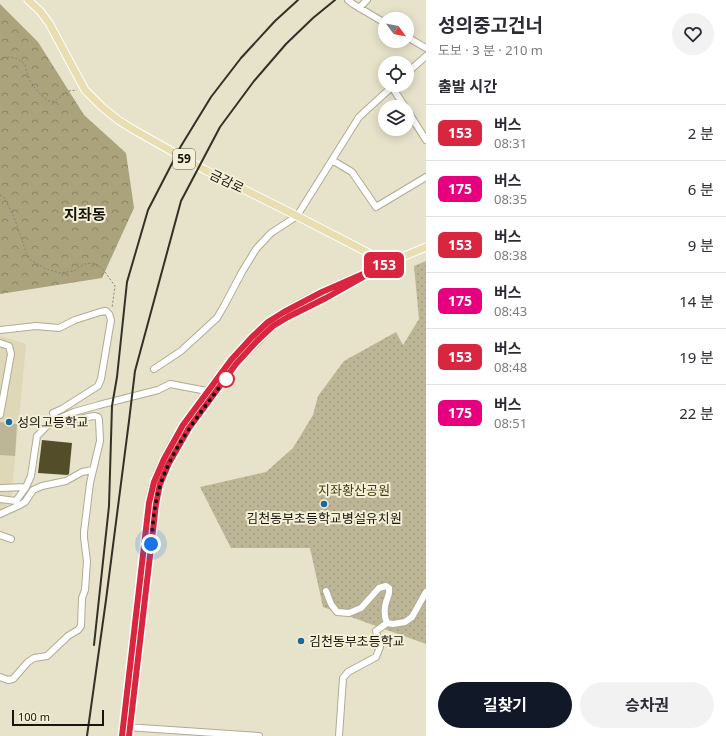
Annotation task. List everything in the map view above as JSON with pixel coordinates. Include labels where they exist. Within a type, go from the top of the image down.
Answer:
[{"type":"main road","name":"금감로","points":[[28,0],[49,22],[85,90],[118,120],[205,170],[388,263]]},
{"type":"main road","points":[[388,263],[426,247]]},
{"type":"street","points":[[348,0],[378,19]]},
{"type":"street","points":[[359,8],[367,0]]},
{"type":"street","points":[[414,40],[426,48]]},
{"type":"street","points":[[414,67],[426,56]]},
{"type":"street","points":[[154,369],[181,351],[217,318],[256,249],[271,233],[297,216],[359,117],[386,92]]},
{"type":"street","points":[[414,121],[426,140]]},
{"type":"street","points":[[332,160],[352,172],[376,207],[426,177]]},
{"type":"street","points":[[129,736],[126,727],[149,503],[154,482],[164,459],[180,431],[207,391],[231,360],[268,322],[315,296],[388,263]]},
{"type":"street","points":[[122,736],[126,727],[156,504],[160,484],[179,445],[189,428],[236,364],[273,326],[388,263]]},
{"type":"street","points":[[0,330],[36,326],[59,328],[75,320],[100,312],[106,311],[109,314],[111,320],[101,379],[98,386],[62,410],[53,413],[56,420]]},
{"type":"street","points":[[0,343],[9,346],[11,354],[0,415]]},
{"type":"street","points":[[0,499],[16,501],[26,487],[31,476],[37,436],[48,425],[56,420],[74,412],[158,390],[170,384],[207,391]]},
{"type":"street","points":[[0,677],[8,680],[13,679],[28,662],[34,658],[47,656],[81,626],[82,598],[85,590],[87,561],[84,532],[88,495],[100,441],[99,420],[98,417],[95,416],[75,420],[66,416]]},
{"type":"street","points":[[0,514],[20,506],[25,502],[33,490],[42,486],[66,481],[82,472],[93,470]]},
{"type":"street","points":[[0,488],[26,487]]},
{"type":"street","points":[[0,534],[10,539]]},
{"type":"street","points":[[326,591],[331,604],[337,612],[349,612],[360,608],[378,588],[386,586],[389,588],[390,594],[386,602],[384,617],[387,623]]},
{"type":"street","points":[[339,736],[343,678],[348,672],[376,657],[380,647],[376,631],[387,623],[393,624],[405,622],[412,617],[426,592]]},
{"type":"street","points":[[126,727],[259,736]]},
{"type":"path","points":[[0,60],[5,57],[14,57],[25,64],[27,74],[32,84],[48,101],[55,101],[68,91],[85,90]]},
{"type":"path","points":[[0,195],[4,197],[14,217],[26,252],[31,260],[44,268],[59,273],[74,271],[84,264],[93,263],[102,268],[115,286],[112,309],[109,314]]},
{"type":"shaded area","name":"성의고등학교","points":[[0,336],[26,344],[11,501],[0,512]]},
{"type":"green space","points":[[0,4],[38,42],[84,115],[126,153],[134,208],[102,278],[0,294]]},
{"type":"green space","name":"지좌황산공원","points":[[426,261],[426,644],[323,607],[310,548],[231,548],[200,487],[266,472],[293,448],[313,415],[318,396],[344,361],[396,332],[403,345],[419,319],[414,266]]},
{"type":"green space","points":[[0,422],[17,424],[15,456],[0,455]]},
{"type":"building","points":[[42,440],[72,443],[69,474],[38,473]]},
{"type":"railway","points":[[94,645],[109,506],[112,406],[117,377],[127,282],[148,210],[181,146],[211,97],[241,58],[275,21],[298,0]]},
{"type":"railway","points":[[87,736],[135,371],[181,201],[220,127],[254,81],[286,44],[313,18],[335,0]]},
{"type":"bus line","name":"153","points":[[122,736],[149,503],[154,482],[172,444],[183,425],[231,360],[268,322],[322,292],[388,263],[273,326],[236,364],[189,428],[169,463],[160,484],[156,504],[129,736]]},
{"type":"place","name":"성의고등학교","points":[[9,422]]},
{"type":"place","name":"김천동부초등학교병설유치원","points":[[324,504]]},
{"type":"place","name":"김천동부초등학교","points":[[301,641]]},
{"type":"district","name":"지좌동","points":[[85,215]]},
{"type":"route","points":[[151,544],[160,484],[169,463],[189,428],[229,374],[226,379]]}]
